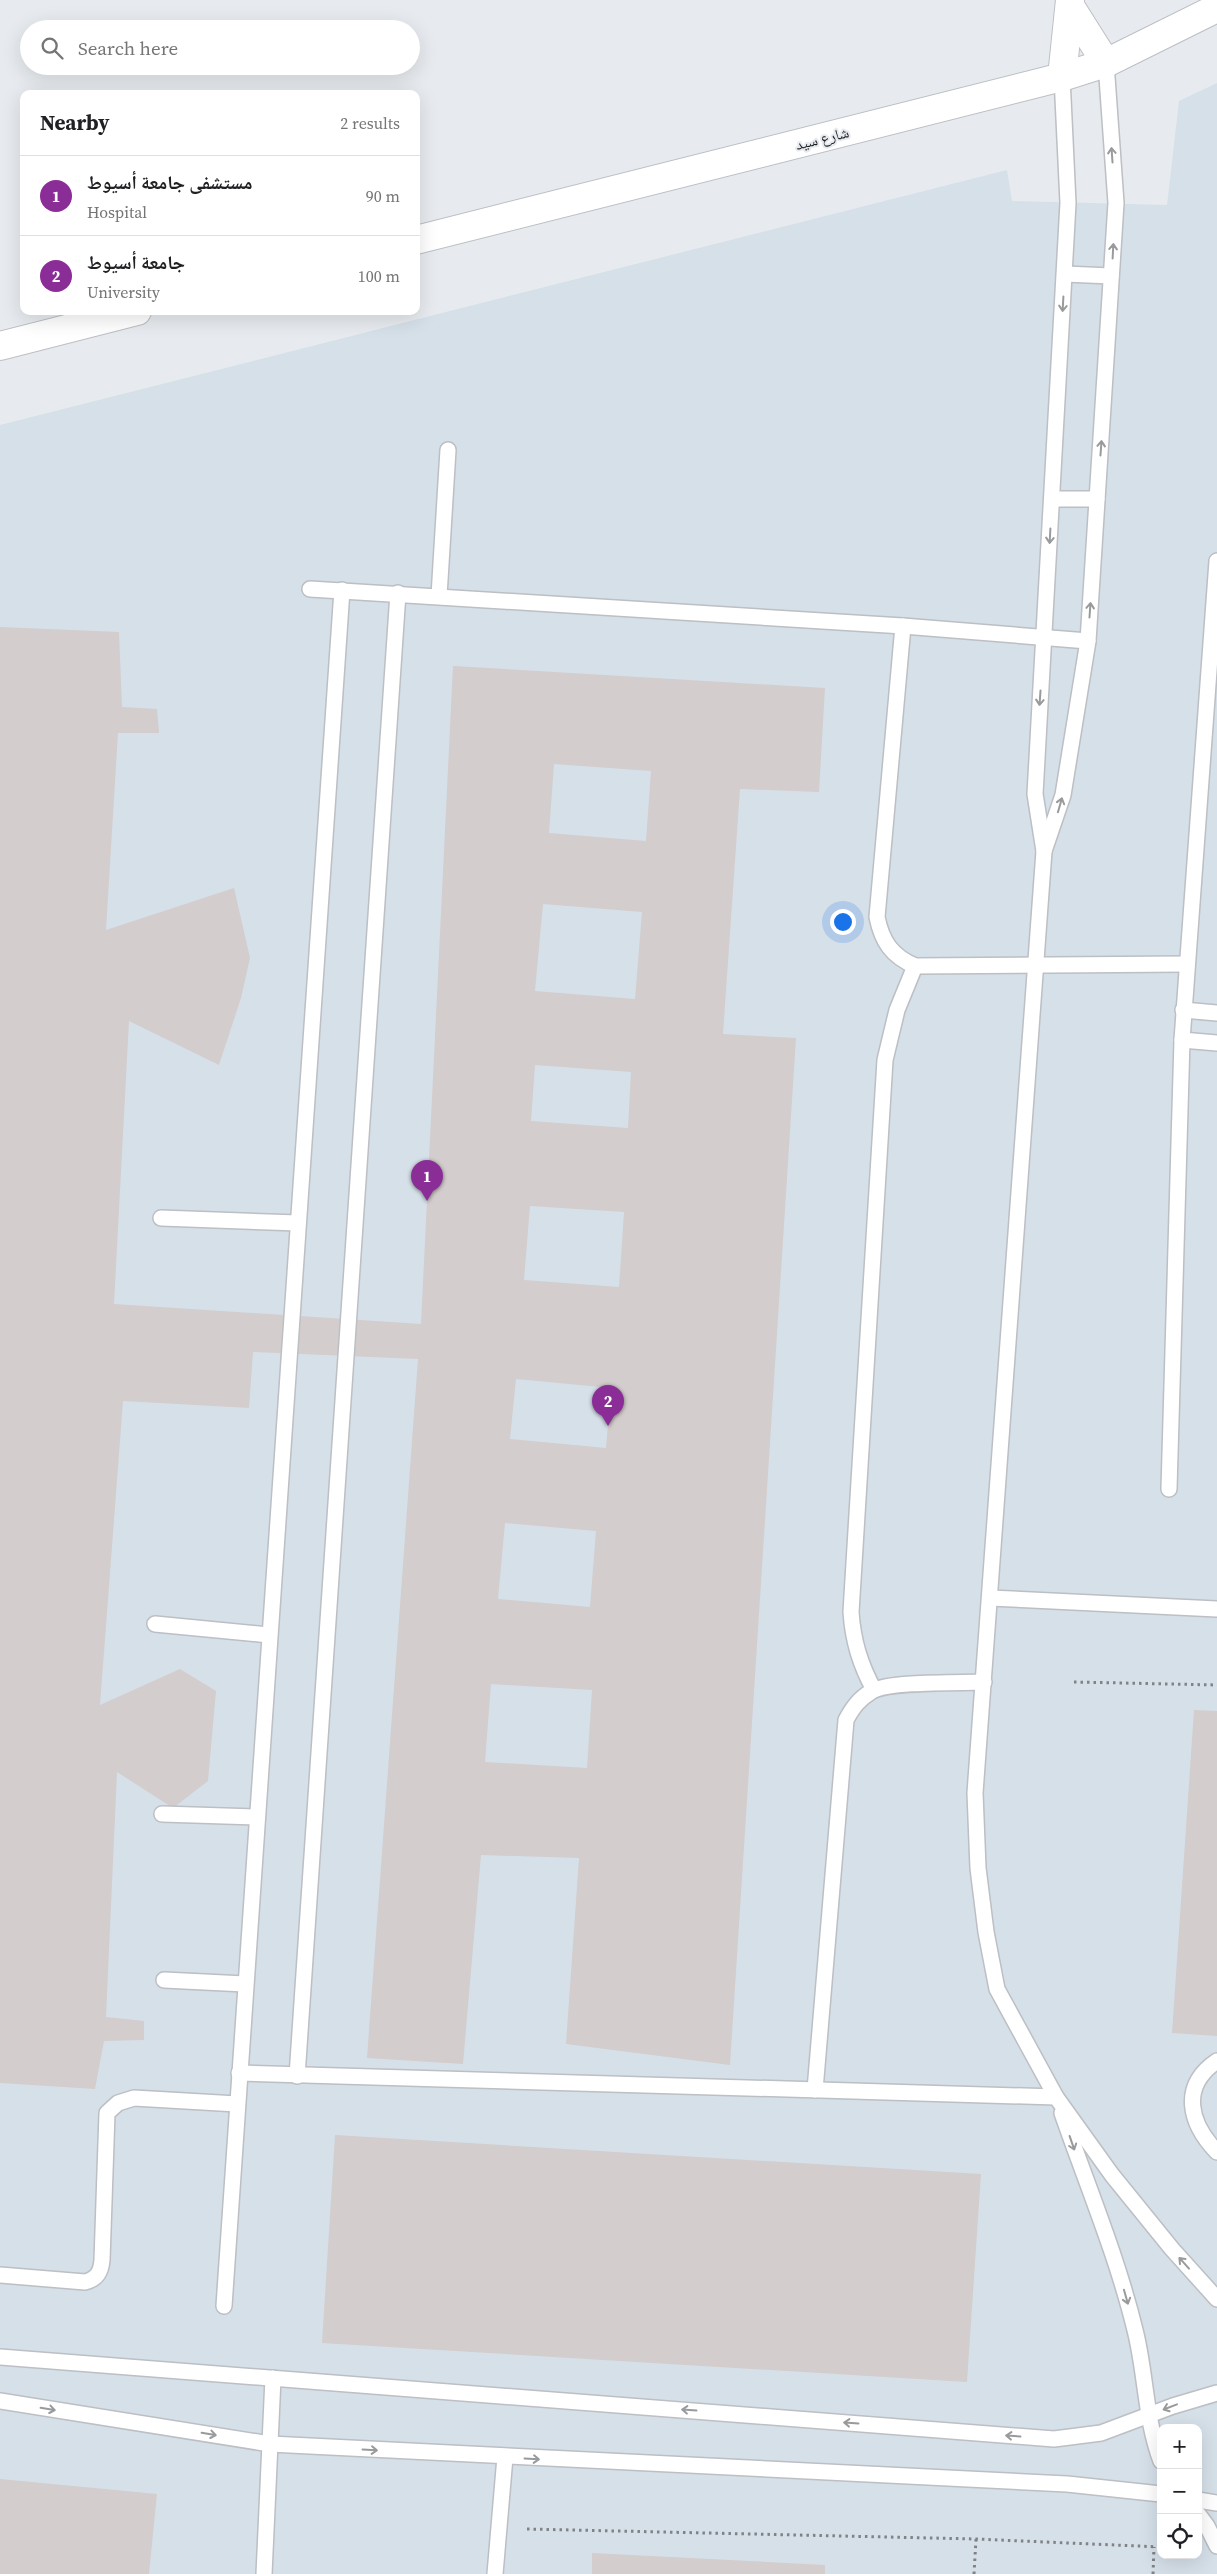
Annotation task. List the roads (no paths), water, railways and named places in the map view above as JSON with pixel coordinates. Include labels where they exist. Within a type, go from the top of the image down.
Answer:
[{"type":"main road","points":[[1070,3],[1106,63]]},
{"type":"main road","points":[[1062,77],[1070,3]]},
{"type":"main road","name":"شارع سيد","points":[[420,239],[1062,77],[1106,63],[1217,8]]},
{"type":"main road","points":[[0,346],[121,315]]},
{"type":"lane","points":[[1044,851],[1063,795],[1088,641],[1116,203],[1106,63]]},
{"type":"lane","points":[[1062,77],[1068,203],[1035,794],[1044,851],[976,1794],[978,1868],[986,1932],[996,1989],[1056,2098],[1112,2175],[1172,2249],[1217,2299]]},
{"type":"lane","points":[[1065,274],[1112,276]]},
{"type":"lane","points":[[439,596],[448,450]]},
{"type":"lane","points":[[1052,499],[1097,499]]},
{"type":"lane","points":[[1169,1489],[1183,1010],[1217,561]]},
{"type":"lane","points":[[310,589],[903,626],[1088,641]]},
{"type":"lane","points":[[224,2306],[342,590]]},
{"type":"lane","points":[[297,2076],[398,594]]},
{"type":"lane","points":[[903,626],[877,917],[880,933],[888,948],[900,960],[915,966],[1186,964]]},
{"type":"lane","points":[[874,1690],[861,1667],[854,1641],[852,1592],[885,1060],[897,1010],[915,966]]},
{"type":"lane","points":[[1183,1010],[1217,1013]]},
{"type":"lane","points":[[1182,1040],[1217,1043]]},
{"type":"lane","points":[[161,1218],[298,1223]]},
{"type":"lane","points":[[990,1598],[1217,1609]]},
{"type":"lane","points":[[155,1624],[269,1635]]},
{"type":"lane","points":[[815,2090],[846,1720],[857,1702],[874,1690],[894,1686],[984,1682]]},
{"type":"lane","points":[[162,1814],[257,1817]]},
{"type":"lane","points":[[164,1980],[245,1984]]},
{"type":"lane","points":[[1217,2061],[1202,2075],[1194,2090],[1192,2106],[1199,2130],[1217,2152]]},
{"type":"lane","points":[[239,2073],[1056,2098]]},
{"type":"lane","points":[[0,2275],[85,2282],[96,2277],[101,2270],[107,2113],[118,2102],[134,2098],[237,2104]]},
{"type":"lane","points":[[1056,2098],[1125,2293],[1136,2332],[1149,2416],[1157,2446]]},
{"type":"lane","points":[[0,2357],[1054,2439],[1101,2433],[1173,2406],[1217,2393]]},
{"type":"lane","points":[[264,2574],[273,2378]]},
{"type":"lane","points":[[0,2401],[270,2444],[504,2458],[1067,2484],[1157,2494]]},
{"type":"lane","points":[[495,2574],[504,2458]]},
{"type":"lane","points":[[1202,2501],[1217,2503]]},
{"type":"lane","points":[[1202,2519],[1217,2546]]},
{"type":"place","name":"مستشفی جامعة أسيوط","points":[[427,1201]]},
{"type":"place","name":"جامعة أسيوط","points":[[608,1426]]}]
